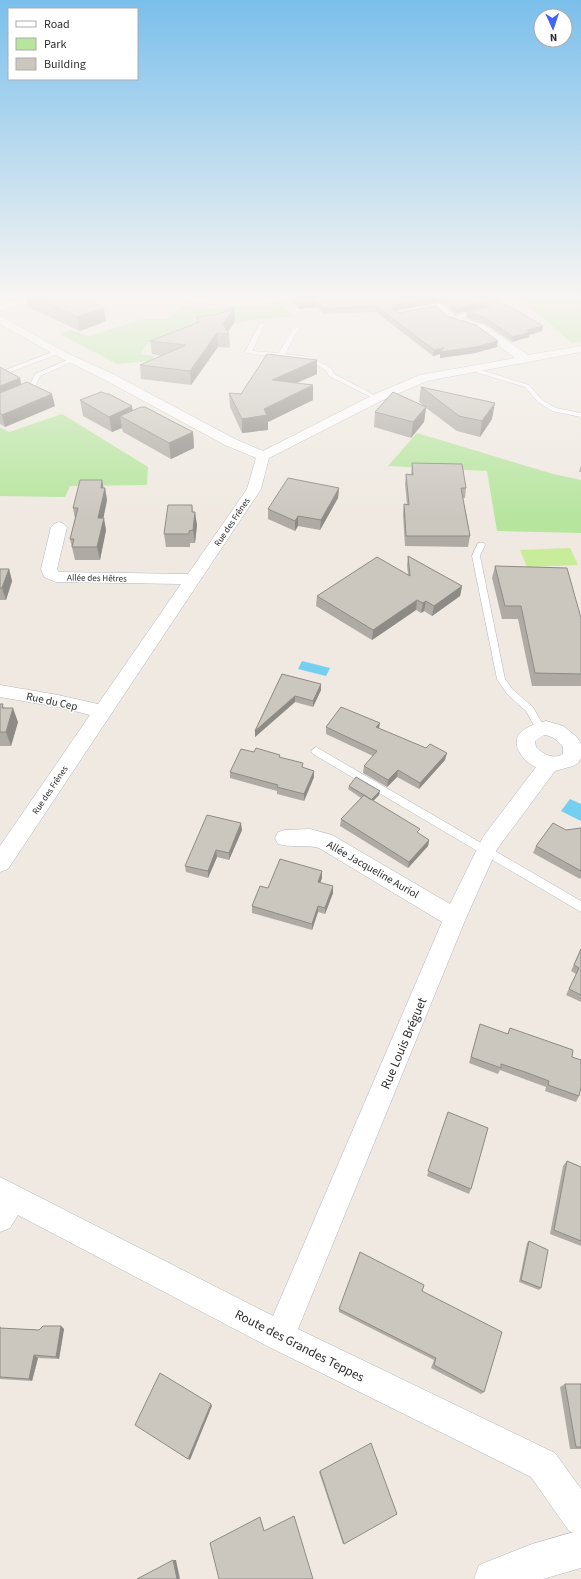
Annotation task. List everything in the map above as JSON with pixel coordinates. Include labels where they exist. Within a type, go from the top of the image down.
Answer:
[{"type":"main road","points":[[493,1579],[532,1563],[581,1549]]},
{"type":"street","points":[[95,371],[230,442],[263,456],[377,398],[424,378],[463,371]]},
{"type":"street","name":"Rue des Frênes","points":[[0,863],[254,489],[263,456]]},
{"type":"street","name":"Allée des Hêtres","points":[[59,526],[48,569],[50,574],[56,577],[193,579]]},
{"type":"street","name":"Rue du Cep","points":[[0,691],[58,701],[103,712]]},
{"type":"street","points":[[540,729],[550,729],[561,732],[567,736],[574,747],[574,752],[571,757],[558,763],[550,764],[535,758],[526,747],[525,741],[532,732],[540,729]]},
{"type":"street","name":"Rue Louis Bréguet","points":[[280,1336],[455,918],[486,850],[550,764]]},
{"type":"street","name":"Allée Jacqueline Auriol","points":[[285,838],[310,837],[325,841],[455,918]]},
{"type":"street","name":"Route des Grandes Teppes","points":[[4,1202],[543,1465],[581,1519]]},
{"type":"lane","points":[[0,403],[31,390],[37,375],[47,371]]},
{"type":"lane","points":[[329,371],[330,375],[377,398]]},
{"type":"lane","points":[[477,371],[527,386],[540,401],[554,410],[581,415]]},
{"type":"lane","points":[[482,545],[476,556],[501,679],[510,692],[530,709],[540,729]]},
{"type":"lane","points":[[316,751],[581,907]]},
{"type":"green space","points":[[62,414],[148,467],[147,485],[70,486],[65,497],[0,496],[0,427],[9,432]]},
{"type":"green space","points":[[417,433],[553,474],[581,480],[581,533],[497,531],[487,471],[388,466]]},
{"type":"green space","points":[[570,548],[578,565],[527,567],[520,550]]},
{"type":"water","points":[[302,661],[330,668],[326,676],[298,669]]},
{"type":"water","points":[[570,799],[581,804],[581,821],[561,811]]},
{"type":"building","points":[[0,371],[7,371],[20,378],[0,386]]},
{"type":"building","points":[[256,371],[293,371],[272,380],[313,385],[264,409],[267,415],[242,419],[229,393],[241,394]]},
{"type":"building","points":[[27,382],[52,394],[2,415],[0,413],[0,393]]},
{"type":"building","points":[[421,387],[495,403],[482,421],[459,416]]},
{"type":"building","points":[[101,392],[109,394],[132,406],[109,417],[80,400]]},
{"type":"building","points":[[393,392],[426,407],[413,422],[375,412]]},
{"type":"building","points":[[141,407],[145,407],[193,432],[169,443],[120,416]]},
{"type":"building","points":[[412,463],[462,464],[466,488],[461,488],[470,536],[406,536],[404,504],[409,505],[406,474],[413,475]]},
{"type":"building","points":[[288,478],[339,488],[321,520],[298,516],[295,521],[268,509]]},
{"type":"building","points":[[80,480],[102,480],[101,488],[105,488],[98,518],[104,518],[97,547],[72,547],[74,539],[70,539],[78,508],[73,508]]},
{"type":"building","points":[[168,505],[192,505],[192,512],[195,512],[193,530],[189,531],[189,534],[164,534]]},
{"type":"building","points":[[408,556],[462,586],[434,606],[426,601],[423,603],[417,600],[373,630],[317,596],[377,557],[410,576]]},
{"type":"building","points":[[495,566],[567,568],[581,618],[581,674],[535,673],[521,606],[505,606]]},
{"type":"building","points":[[0,569],[9,569],[2,588],[0,588]]},
{"type":"building","points":[[282,674],[321,684],[313,701],[295,696],[255,731]]},
{"type":"building","points":[[0,704],[3,704],[2,708],[13,708],[6,732],[0,732]]},
{"type":"building","points":[[341,707],[380,723],[376,727],[426,748],[430,744],[447,753],[420,783],[398,770],[388,780],[364,766],[377,751],[326,727]]},
{"type":"building","points":[[256,748],[280,755],[279,757],[303,763],[302,767],[314,771],[304,794],[277,787],[278,785],[230,772],[241,749],[254,752]]},
{"type":"building","points":[[356,777],[380,791],[371,800],[349,786]]},
{"type":"building","points":[[364,795],[420,829],[417,832],[429,840],[409,862],[341,819]]},
{"type":"building","points":[[207,815],[241,823],[229,853],[216,850],[208,871],[185,866]]},
{"type":"building","points":[[553,823],[566,830],[581,828],[581,871],[536,846]]},
{"type":"building","points":[[280,859],[322,871],[318,882],[333,886],[325,908],[318,906],[312,924],[252,906],[260,886],[268,888]]},
{"type":"building","points":[[581,949],[581,995],[569,989],[579,968],[574,965]]},
{"type":"building","points":[[480,1024],[508,1034],[510,1028],[573,1050],[572,1057],[581,1060],[581,1087],[579,1096],[548,1085],[549,1081],[525,1072],[501,1064],[501,1068],[471,1057]]},
{"type":"building","points":[[448,1112],[488,1128],[471,1189],[428,1171]]},
{"type":"building","points":[[567,1161],[581,1167],[581,1241],[554,1230]]},
{"type":"building","points":[[529,1241],[548,1250],[541,1288],[521,1280]]},
{"type":"building","points":[[360,1252],[424,1285],[422,1291],[502,1332],[484,1392],[434,1365],[436,1358],[339,1309]]},
{"type":"building","points":[[43,1326],[61,1326],[56,1357],[34,1355],[29,1379],[0,1377],[0,1328],[39,1330]]},
{"type":"building","points":[[160,1373],[211,1404],[188,1459],[135,1425]]},
{"type":"building","points":[[565,1384],[581,1384],[581,1447],[576,1447]]},
{"type":"building","points":[[371,1443],[397,1514],[344,1544],[320,1471]]},
{"type":"building","points":[[294,1516],[313,1579],[219,1579],[210,1543],[260,1517],[264,1531]]},
{"type":"building","points":[[173,1560],[177,1579],[137,1579]]}]
